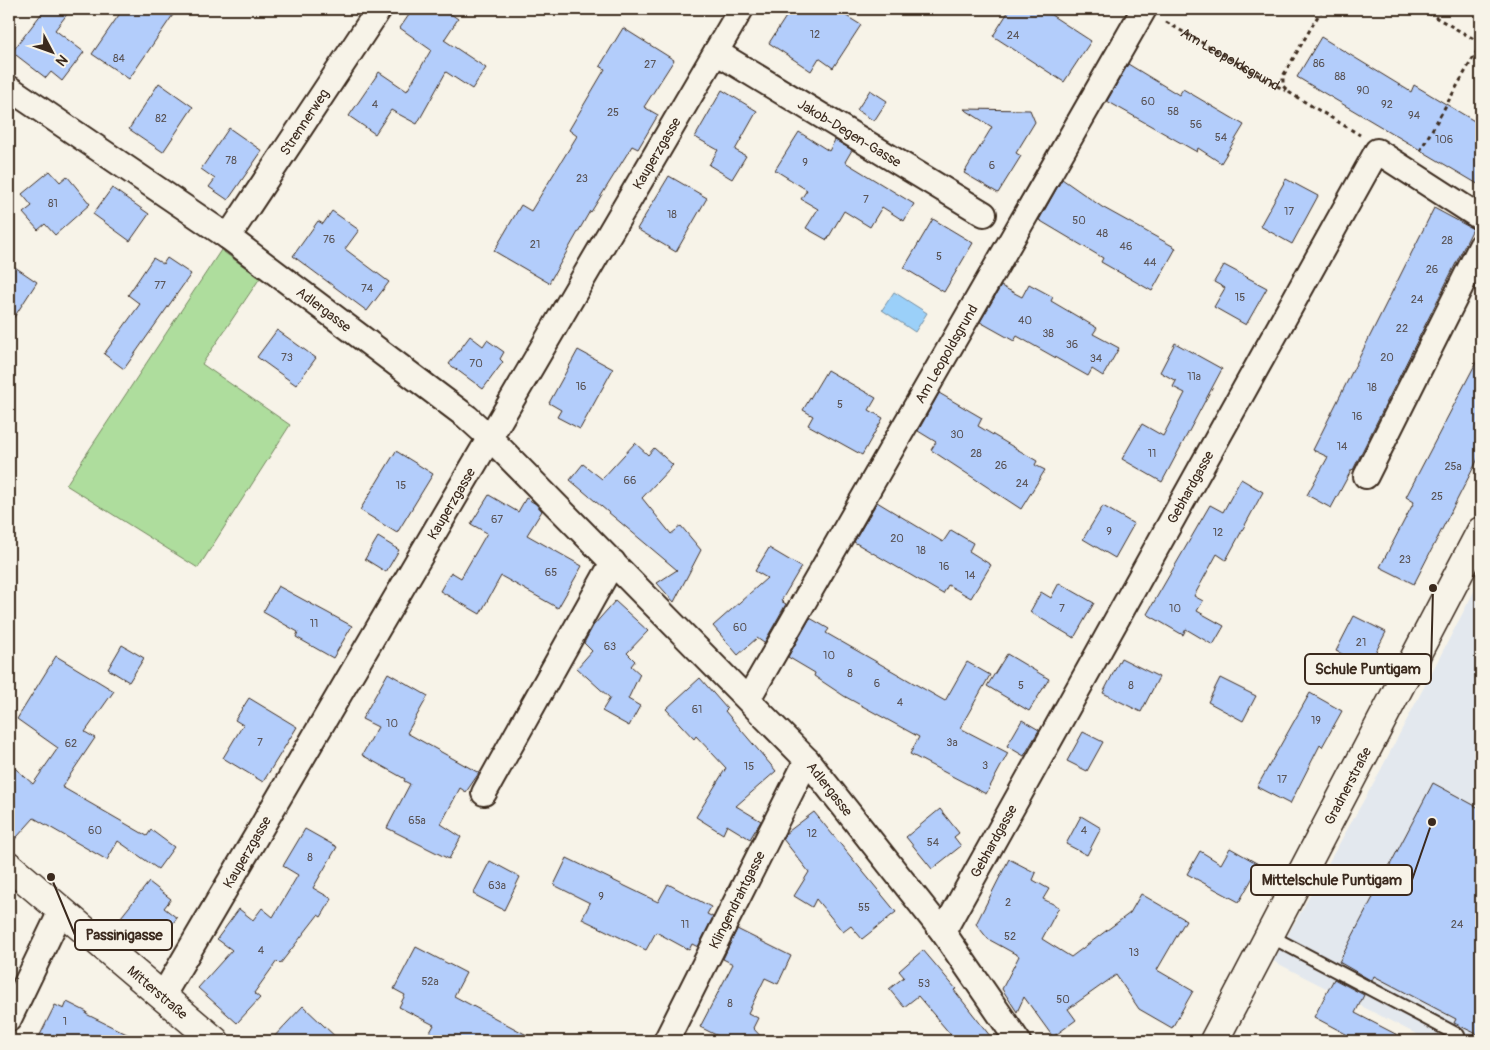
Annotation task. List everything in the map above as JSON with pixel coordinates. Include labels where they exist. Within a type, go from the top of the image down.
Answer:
[{"type":"main road","name":"Gradnerstraße","points":[[1214,1041],[1479,540]]},
{"type":"main road","name":"Mitterstraße","points":[[9,866],[215,1041]]},
{"type":"street","name":"Strennerweg","points":[[228,237],[379,9]]},
{"type":"street","name":"Kauperzgasse","points":[[162,997],[741,9]]},
{"type":"street","name":"Am Leopoldsgrund","points":[[748,699],[1144,9]]},
{"type":"street","name":"Jakob-Degen-Gasse","points":[[716,52],[984,214]]},
{"type":"street","name":"Adlergasse","points":[[9,88],[228,237],[467,417],[489,437],[807,760],[943,932],[1018,1041]]},
{"type":"street","points":[[1377,151],[1481,218]]},
{"type":"street","name":"Gebhardgasse","points":[[943,932],[1377,151]]},
{"type":"street","points":[[1366,476],[1481,246]]},
{"type":"street","points":[[484,793],[613,562]]},
{"type":"street","name":"Klingendrahtgasse","points":[[666,1041],[807,760]]},
{"type":"street","points":[[9,1019],[61,911]]},
{"type":"lane","points":[[1270,936],[1458,1035]]},
{"type":"path","name":"Am Leopoldsgrund","points":[[1144,9],[1378,145],[1377,151]]},
{"type":"path","points":[[1290,93],[1283,86],[1282,76],[1322,9]]},
{"type":"path","points":[[1408,171],[1481,43],[1421,9]]},
{"type":"shaded area","points":[[1481,578],[1481,1041],[1425,1041],[1426,1039],[1273,961],[1378,775]]},
{"type":"green space","points":[[221,250],[260,278],[202,364],[290,425],[198,568],[66,485]]},
{"type":"water","points":[[894,292],[927,313],[915,332],[882,310]]},
{"type":"building","points":[[45,9],[71,9],[55,30],[84,52],[62,81],[51,72],[46,78],[12,52]]},
{"type":"building","points":[[123,9],[177,9],[129,79],[92,54]]},
{"type":"building","points":[[413,9],[444,9],[458,19],[444,40],[486,68],[472,89],[446,72],[417,124],[391,110],[375,134],[349,116],[379,72],[407,91],[431,50],[400,28]]},
{"type":"building","points":[[791,9],[835,9],[861,25],[833,68],[819,58],[811,71],[769,43]]},
{"type":"building","points":[[1010,9],[1042,9],[1091,41],[1064,82],[993,36]]},
{"type":"building","points":[[623,28],[674,60],[644,107],[658,115],[638,149],[632,146],[590,211],[549,283],[494,251],[521,205],[531,211],[577,136],[569,130],[605,69],[600,66]]},
{"type":"building","points":[[1321,37],[1411,92],[1414,85],[1481,125],[1481,186],[1297,77]]},
{"type":"building","points":[[1128,64],[1179,95],[1183,89],[1244,125],[1221,163],[1198,148],[1197,152],[1107,101]]},
{"type":"building","points":[[159,83],[193,107],[163,152],[129,129]]},
{"type":"building","points":[[722,90],[757,111],[735,150],[746,156],[732,179],[709,165],[718,150],[695,137]]},
{"type":"building","points":[[870,90],[887,101],[874,121],[857,110]]},
{"type":"building","points":[[964,109],[1030,110],[1035,122],[1016,153],[1021,156],[998,193],[964,173],[992,127]]},
{"type":"building","points":[[229,128],[262,151],[228,200],[209,187],[215,179],[201,169]]},
{"type":"building","points":[[799,132],[829,151],[835,140],[852,150],[845,162],[914,204],[904,221],[882,207],[870,227],[844,211],[827,240],[806,228],[818,209],[801,199],[807,190],[775,170]]},
{"type":"building","points":[[50,171],[60,182],[67,176],[90,204],[55,235],[45,224],[38,230],[23,213],[32,206],[22,194]]},
{"type":"building","points":[[669,176],[707,198],[676,252],[637,229]]},
{"type":"building","points":[[1062,179],[1102,207],[1176,248],[1152,291],[1101,262],[1103,258],[1039,220]]},
{"type":"building","points":[[1286,179],[1318,196],[1292,244],[1260,226]]},
{"type":"building","points":[[112,188],[149,214],[130,241],[93,214]]},
{"type":"building","points":[[1434,208],[1473,229],[1353,470],[1331,508],[1307,495],[1328,457],[1313,450]]},
{"type":"building","points":[[332,211],[359,230],[345,249],[389,282],[367,311],[293,256],[318,221],[323,224]]},
{"type":"building","points":[[933,219],[973,243],[944,292],[904,268]]},
{"type":"building","points":[[153,258],[163,264],[167,258],[191,274],[124,369],[104,354],[140,304],[128,295]]},
{"type":"building","points":[[9,263],[37,282],[9,325]]},
{"type":"building","points":[[1224,265],[1267,288],[1246,325],[1214,307],[1225,288],[1214,282]]},
{"type":"building","points":[[1029,284],[1053,297],[1051,301],[1097,328],[1093,334],[1119,348],[1103,376],[1092,369],[1088,376],[1017,336],[1014,341],[980,322],[1001,286],[1022,297]]},
{"type":"building","points":[[277,330],[316,358],[296,385],[257,357]]},
{"type":"building","points":[[470,336],[483,346],[487,340],[504,352],[500,359],[503,362],[483,389],[449,364]]},
{"type":"building","points":[[1175,343],[1222,369],[1162,482],[1122,459],[1142,424],[1163,436],[1185,393],[1173,387],[1176,381],[1160,372]]},
{"type":"building","points":[[578,350],[613,369],[580,429],[557,417],[561,410],[549,403]]},
{"type":"building","points":[[1481,353],[1481,453],[1414,584],[1380,567],[1414,502],[1406,497]]},
{"type":"building","points":[[827,370],[876,398],[869,410],[883,418],[862,455],[808,425],[813,416],[803,410]]},
{"type":"building","points":[[939,393],[982,418],[978,426],[1037,461],[1035,465],[1045,470],[1021,509],[931,450],[936,442],[918,431]]},
{"type":"building","points":[[635,443],[648,455],[654,448],[673,465],[642,498],[671,534],[681,526],[701,550],[674,602],[657,583],[677,570],[570,480],[583,464],[602,479]]},
{"type":"building","points":[[396,451],[433,474],[397,533],[360,510]]},
{"type":"building","points":[[1241,479],[1263,492],[1226,560],[1217,554],[1194,596],[1203,601],[1197,611],[1224,626],[1213,645],[1186,629],[1183,635],[1147,614],[1210,505],[1223,512]]},
{"type":"building","points":[[489,495],[518,512],[526,498],[536,504],[542,511],[527,535],[582,566],[558,608],[501,576],[480,614],[440,591],[451,572],[461,578],[487,533],[471,524]]},
{"type":"building","points":[[877,502],[943,542],[951,530],[973,543],[969,551],[991,565],[971,598],[948,585],[943,594],[854,542]]},
{"type":"building","points":[[1103,506],[1134,524],[1115,558],[1083,539]]},
{"type":"building","points":[[378,537],[399,550],[386,572],[365,559]]},
{"type":"building","points":[[769,548],[801,567],[781,601],[786,604],[764,643],[757,638],[738,655],[713,626],[767,578],[755,571]]},
{"type":"building","points":[[1059,583],[1094,603],[1074,638],[1030,612],[1041,592],[1051,598]]},
{"type":"building","points":[[278,586],[352,626],[333,658],[296,637],[298,632],[263,612]]},
{"type":"building","points":[[615,601],[648,631],[627,653],[635,661],[631,666],[640,674],[628,699],[640,706],[629,726],[602,711],[610,698],[577,668],[592,651],[584,643],[593,626]]},
{"type":"building","points":[[1354,616],[1386,632],[1368,667],[1336,651]]},
{"type":"building","points":[[810,618],[829,629],[826,633],[945,701],[967,662],[990,675],[960,728],[1008,753],[986,794],[910,754],[919,737],[844,696],[814,676],[815,673],[788,657]]},
{"type":"building","points":[[122,645],[144,658],[129,682],[108,669]]},
{"type":"building","points":[[1007,654],[1049,679],[1029,711],[987,686]]},
{"type":"building","points":[[56,656],[114,691],[85,732],[95,738],[62,787],[147,836],[151,830],[174,847],[158,869],[118,841],[107,860],[34,818],[9,846],[9,763],[33,784],[58,748],[17,719]]},
{"type":"building","points":[[1121,658],[1159,677],[1141,712],[1103,693]]},
{"type":"building","points":[[388,673],[428,696],[407,733],[479,773],[466,792],[460,788],[441,824],[461,837],[449,859],[387,828],[410,784],[404,781],[405,779],[362,755],[378,727],[362,719]]},
{"type":"building","points":[[700,678],[727,709],[725,711],[776,771],[736,806],[761,821],[750,839],[727,825],[723,834],[696,817],[726,768],[696,736],[694,739],[666,709]]},
{"type":"building","points":[[1220,678],[1256,696],[1243,721],[1208,702]]},
{"type":"building","points":[[1310,693],[1342,711],[1322,747],[1320,745],[1290,804],[1257,787]]},
{"type":"building","points":[[249,698],[297,727],[263,782],[223,758],[243,725],[235,720]]},
{"type":"building","points":[[1022,720],[1039,730],[1024,756],[1007,746]]},
{"type":"building","points":[[1083,732],[1103,742],[1087,771],[1067,761]]},
{"type":"building","points":[[1433,783],[1481,809],[1481,1036],[1454,1023],[1456,1019],[1374,976],[1372,981],[1339,962]]},
{"type":"building","points":[[940,809],[959,833],[954,837],[961,846],[932,869],[906,837]]},
{"type":"building","points":[[814,812],[896,912],[862,939],[851,926],[843,932],[816,899],[812,907],[794,896],[809,872],[783,839],[785,834]]},
{"type":"building","points":[[1081,816],[1101,828],[1087,855],[1066,844]]},
{"type":"building","points":[[305,829],[337,847],[313,888],[332,899],[321,917],[318,915],[280,964],[277,961],[254,993],[260,998],[237,1023],[198,988],[232,950],[217,939],[239,909],[253,920],[262,908],[273,917],[298,875],[283,866]]},
{"type":"building","points":[[1230,848],[1260,865],[1239,902],[1187,874],[1200,851],[1221,864]]},
{"type":"building","points":[[567,858],[658,902],[668,884],[711,907],[707,914],[713,917],[698,947],[692,944],[689,950],[656,932],[646,950],[582,919],[590,903],[554,885]]},
{"type":"building","points":[[1009,859],[1036,873],[1033,880],[1049,889],[1043,899],[1059,907],[1042,939],[1071,957],[1130,913],[1141,894],[1186,920],[1157,970],[1193,991],[1172,1028],[1139,1009],[1116,975],[1068,1009],[1076,1020],[1053,1037],[1024,997],[1017,1012],[1002,989],[1019,956],[988,939],[976,924]]},
{"type":"building","points":[[490,861],[520,877],[504,910],[473,894]]},
{"type":"building","points":[[149,882],[171,899],[164,908],[177,918],[156,945],[121,917]]},
{"type":"building","points":[[737,929],[791,956],[778,984],[765,978],[748,1013],[758,1018],[753,1028],[765,1041],[728,1041],[700,1027],[733,964],[723,959]]},
{"type":"building","points":[[416,947],[466,973],[454,996],[538,1041],[425,1041],[434,1025],[399,1007],[405,995],[394,989]]},
{"type":"building","points":[[923,950],[956,989],[954,990],[994,1041],[956,1041],[918,996],[904,1007],[889,989],[904,977],[899,971]]},
{"type":"building","points":[[1334,979],[1364,995],[1355,1013],[1409,1041],[1359,1041],[1314,1017]]},
{"type":"building","points":[[67,1002],[87,1012],[86,1014],[141,1041],[37,1041],[55,1005],[64,1009]]},
{"type":"building","points":[[303,1006],[340,1041],[270,1041]]},
{"type":"place","name":"Schule Puntigam","points":[[1433,588]]},
{"type":"place","name":"Mittelschule Puntigam","points":[[1432,822]]},
{"type":"place","name":"Passinigasse","points":[[51,877]]}]
